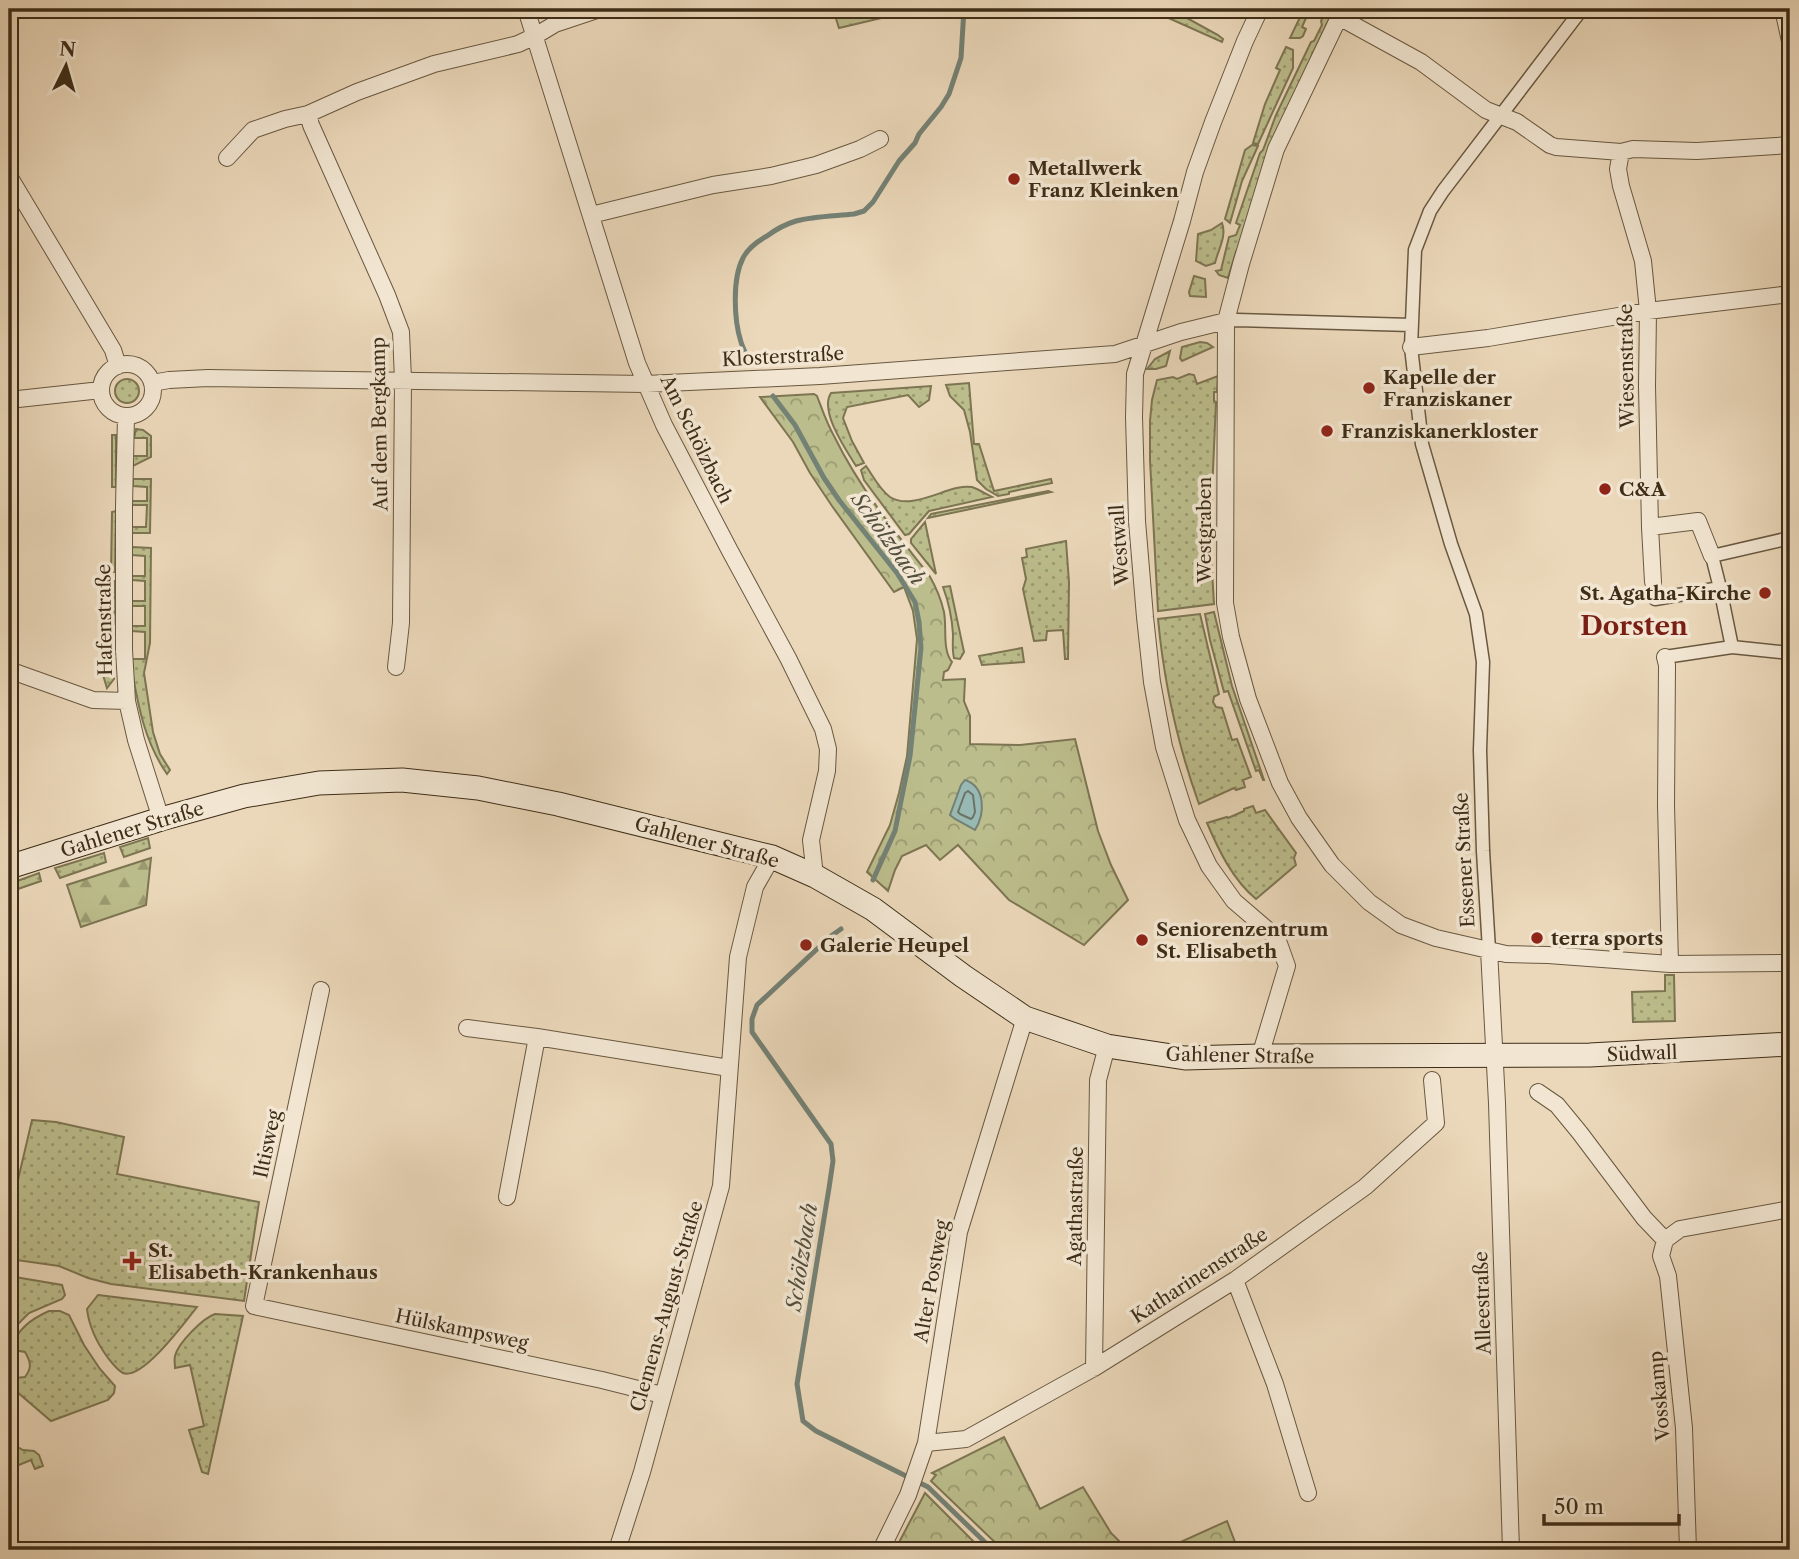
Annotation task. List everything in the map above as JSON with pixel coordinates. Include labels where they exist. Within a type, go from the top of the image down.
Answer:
[{"type":"main road","name":"Gahlener Straße","points":[[9,867],[160,819],[244,796],[309,785],[402,780],[478,788],[558,804],[772,857],[815,876],[873,909],[963,976],[1025,1017],[1107,1046],[1185,1058],[1494,1055]]},
{"type":"main road","name":"Südwall","points":[[1494,1055],[1590,1055],[1790,1045]]},
{"type":"street","name":"Am Schölzbach","points":[[526,9],[636,363],[664,425],[823,729],[828,749],[827,771],[811,840],[815,876]]},
{"type":"street","points":[[226,158],[253,130],[308,114],[357,92],[435,64],[518,44],[555,24],[600,9]]},
{"type":"street","name":"Westwall","points":[[1259,1056],[1287,966],[1277,938],[1234,901],[1209,866],[1186,820],[1164,747],[1152,682],[1137,521],[1134,417],[1135,374],[1195,172],[1260,9]]},
{"type":"street","name":"Essener Straße","points":[[1494,1055],[1480,750],[1483,662],[1476,614],[1451,544],[1422,444],[1411,347],[1415,250],[1430,211],[1443,191],[1582,9]]},
{"type":"street","points":[[1783,9],[1790,41]]},
{"type":"street","points":[[1341,13],[1421,62],[1486,110],[1517,122],[1556,147],[1621,152],[1633,149],[1697,151],[1790,145]]},
{"type":"street","name":"Westgraben","points":[[1341,13],[1276,149],[1226,321],[1225,603],[1231,638],[1248,699],[1280,783],[1332,865],[1369,902],[1401,925],[1436,937],[1506,954],[1670,964],[1790,963]]},
{"type":"street","name":"Auf dem Bergkamp","points":[[308,114],[401,332],[401,623],[396,667]]},
{"type":"street","points":[[591,215],[713,185],[771,176],[816,165],[880,139]]},
{"type":"street","name":"Wiesenstraße","points":[[1621,152],[1618,169],[1643,261],[1648,311],[1650,527],[1654,591]]},
{"type":"street","points":[[9,176],[113,350],[118,366]]},
{"type":"street","points":[[1411,347],[1488,338],[1648,311],[1790,295]]},
{"type":"street","name":"Klosterstraße","points":[[152,383],[208,378],[646,384],[820,376],[1115,354],[1146,343],[1237,320],[1411,325]]},
{"type":"street","points":[[128,364],[139,367],[147,373],[152,383],[150,402],[136,415],[126,416],[114,412],[104,403],[101,390],[103,380],[109,371],[118,366],[128,364]]},
{"type":"street","points":[[9,400],[101,390]]},
{"type":"street","name":"Hafenstraße","points":[[126,416],[124,650],[127,701],[160,819]]},
{"type":"street","points":[[1650,527],[1698,521],[1712,556],[1732,647]]},
{"type":"street","points":[[1712,556],[1790,538]]},
{"type":"street","points":[[1654,591],[1720,588]]},
{"type":"street","points":[[1670,964],[1665,657],[1732,647],[1790,653]]},
{"type":"street","points":[[9,670],[93,700],[127,701]]},
{"type":"street","name":"Clemens-August-Straße","points":[[617,1550],[642,1472],[721,1186],[738,957],[755,887],[772,857]]},
{"type":"street","name":"Iltisweg","points":[[254,1307],[321,990]]},
{"type":"street","name":"Alter Postweg","points":[[881,1550],[908,1495],[926,1443],[959,1231],[1025,1017]]},
{"type":"street","points":[[467,1028],[729,1068]]},
{"type":"street","points":[[506,1197],[537,1037]]},
{"type":"street","name":"Agathastraße","points":[[1094,1368],[1098,1080],[1107,1046]]},
{"type":"street","name":"Alleestraße","points":[[1494,1055],[1511,1550]]},
{"type":"street","name":"Katharinenstraße","points":[[926,1443],[966,1439],[1094,1368],[1235,1280],[1365,1187],[1436,1123],[1432,1080]]},
{"type":"street","points":[[1538,1092],[1557,1105],[1644,1218],[1665,1240],[1681,1229],[1790,1209]]},
{"type":"street","name":"Vosskamp","points":[[1665,1240],[1661,1256],[1668,1276],[1684,1428],[1688,1550]]},
{"type":"street","points":[[1235,1280],[1275,1384],[1308,1493]]},
{"type":"street","name":"Hülskampsweg","points":[[254,1307],[662,1395]]},
{"type":"green space","points":[[833,9],[970,9],[970,17],[894,15],[839,28]]},
{"type":"green space","points":[[1139,9],[1165,9],[1176,12],[1218,35],[1223,39],[1222,42],[1164,16]]},
{"type":"green space","points":[[1304,9],[1310,9],[1302,27],[1306,29],[1303,36],[1290,38]]},
{"type":"green space","points":[[1327,9],[1334,9],[1312,55],[1228,278],[1219,275],[1216,271],[1221,270],[1229,237],[1236,235],[1240,225],[1236,223],[1260,153],[1311,42],[1322,25],[1321,21]]},
{"type":"green space","points":[[1286,47],[1293,50],[1293,68],[1258,144],[1253,143],[1265,104],[1280,70],[1276,68]]},
{"type":"green space","points":[[1252,145],[1258,146],[1242,181],[1230,223],[1225,219],[1245,150]]},
{"type":"green space","points":[[1222,223],[1223,238],[1215,263],[1206,266],[1196,261],[1198,234]]},
{"type":"green space","points":[[1194,276],[1205,279],[1206,297],[1190,296]]},
{"type":"green space","points":[[1200,342],[1213,347],[1182,361],[1182,347]]},
{"type":"green space","points":[[1170,351],[1166,366],[1147,369],[1155,359]]},
{"type":"green space","points":[[1189,374],[1194,375],[1197,384],[1218,376],[1217,392],[1214,392],[1216,402],[1210,538],[1214,604],[1158,611],[1150,460],[1152,400],[1157,380],[1173,377],[1177,379]]},
{"type":"green space","points":[[127,379],[136,382],[139,391],[136,400],[127,403],[118,400],[115,391],[118,382]]},
{"type":"green space","points":[[969,383],[974,444],[979,444],[994,491],[1051,479],[1052,483],[998,496],[977,480],[964,410],[950,396],[946,385]]},
{"type":"green space","points":[[931,386],[929,400],[919,407],[908,395],[847,407],[843,418],[864,463],[856,466],[831,420],[828,401],[831,393]]},
{"type":"green space","points":[[814,394],[854,473],[929,575],[936,589],[944,612],[946,645],[952,662],[944,672],[943,680],[965,679],[964,701],[970,716],[970,744],[1020,745],[1075,739],[1098,831],[1128,900],[1084,945],[1009,900],[958,845],[940,860],[926,845],[902,856],[888,891],[867,872],[890,825],[907,756],[917,639],[913,611],[904,587],[894,592],[832,506],[793,442],[760,397]]},
{"type":"green space","points":[[136,429],[151,436],[151,457],[133,466],[133,456],[147,456],[147,438],[134,438]]},
{"type":"green space","points":[[112,435],[116,435],[116,487],[112,487]]},
{"type":"green space","points":[[866,466],[883,491],[899,501],[920,499],[963,487],[972,487],[992,497],[929,511],[909,534],[905,535],[864,480],[861,470]]},
{"type":"green space","points":[[133,479],[151,479],[150,533],[132,533],[132,527],[146,527],[147,505],[132,505],[132,501],[147,501],[147,487],[133,486]]},
{"type":"green space","points":[[1051,492],[928,518],[931,514]]},
{"type":"green space","points":[[116,511],[115,572],[111,572],[112,512]]},
{"type":"green space","points":[[925,522],[936,574],[911,543],[911,539]]},
{"type":"green space","points":[[1066,541],[1069,582],[1068,659],[1065,659],[1063,630],[1047,631],[1046,640],[1034,641],[1023,589],[1026,579],[1022,558],[1027,557],[1026,549]]},
{"type":"green space","points":[[132,547],[151,548],[150,643],[144,673],[153,732],[160,754],[170,770],[167,774],[147,735],[131,666],[131,659],[145,659],[145,632],[132,631],[132,626],[145,626],[145,606],[131,606],[132,601],[145,601],[145,581],[132,580],[132,576],[145,576],[145,556],[132,555]]},
{"type":"green space","points":[[109,581],[115,581],[114,624],[102,624],[107,603]]},
{"type":"green space","points":[[950,586],[964,652],[960,659],[954,658],[951,616],[943,587]]},
{"type":"green space","points":[[1214,612],[1232,686],[1264,780],[1259,770],[1256,771],[1228,691],[1224,692],[1205,614]]},
{"type":"green space","points":[[1200,614],[1219,694],[1214,697],[1213,702],[1216,707],[1222,708],[1232,740],[1237,739],[1251,777],[1243,780],[1245,787],[1236,790],[1234,788],[1199,804],[1172,713],[1158,619]]},
{"type":"green space","points":[[1022,648],[1024,662],[982,665],[979,656]]},
{"type":"green space","points":[[101,660],[114,660],[114,679],[107,688],[100,665]]},
{"type":"green space","points":[[1253,806],[1256,813],[1265,810],[1296,853],[1296,865],[1256,899],[1234,874],[1207,823],[1228,818]]},
{"type":"green space","points":[[148,838],[150,848],[124,857],[120,847]]},
{"type":"green space","points":[[104,853],[106,862],[60,878],[55,868]]},
{"type":"green space","points":[[151,858],[146,905],[81,927],[67,885]]},
{"type":"green space","points":[[39,873],[41,881],[9,892],[9,884]]},
{"type":"green space","points":[[1665,975],[1674,975],[1675,1021],[1633,1022],[1632,992],[1665,991]]},
{"type":"green space","points":[[32,1120],[56,1122],[124,1137],[117,1174],[259,1202],[244,1301],[111,1284],[59,1266],[9,1259],[9,1218]]},
{"type":"green space","points":[[9,1276],[62,1285],[65,1295],[62,1299],[29,1313],[9,1333]]},
{"type":"green space","points":[[98,1295],[197,1307],[152,1360],[131,1373],[123,1373],[104,1352],[94,1335],[87,1309]]},
{"type":"green space","points":[[49,1311],[60,1311],[69,1315],[84,1345],[115,1386],[114,1393],[108,1400],[51,1421],[9,1385],[9,1376],[25,1377],[30,1368],[25,1352],[13,1350],[16,1337],[31,1321]]},
{"type":"green space","points":[[215,1314],[243,1316],[208,1474],[202,1472],[189,1430],[204,1426],[190,1365],[175,1368],[175,1359],[186,1338],[204,1320]]},
{"type":"green space","points":[[1004,1437],[1040,1509],[1083,1487],[1111,1533],[1128,1550],[1003,1550],[931,1481],[936,1475],[932,1473]]},
{"type":"green space","points":[[9,1438],[14,1445],[39,1455],[43,1466],[35,1469],[31,1460],[9,1469]]},
{"type":"green space","points":[[925,1493],[982,1550],[895,1550]]},
{"type":"green space","points":[[1227,1521],[1238,1550],[1163,1550]]},
{"type":"water","points":[[965,780],[977,789],[982,802],[981,816],[975,830],[950,815]]},
{"type":"waterway","name":"Schölzbach","points":[[750,362],[741,342],[736,311],[737,277],[745,254],[777,229],[788,224],[810,218],[854,214],[864,211],[873,202],[899,161],[949,94],[961,58],[964,9]]},
{"type":"waterway","name":"Schölzbach","points":[[773,396],[795,425],[839,500],[897,573],[915,602],[921,648],[910,756],[895,831],[873,880]]},
{"type":"waterway","name":"Schölzbach","points":[[841,929],[757,1005],[752,1019],[752,1032],[831,1144],[833,1161],[797,1384],[803,1421],[816,1431],[928,1487],[993,1550]]},
{"type":"place","name":"Metallwerk Franz Kleinken","points":[[1014,179]]},
{"type":"place","name":"Kapelle der Franziskaner","points":[[1369,388]]},
{"type":"place","name":"Franziskanerkloster","points":[[1327,431]]},
{"type":"place","name":"C&A","points":[[1605,489]]},
{"type":"place","name":"St. Agatha-Kirche","points":[[1765,593]]},
{"type":"place","name":"terra sports","points":[[1537,938]]},
{"type":"place","name":"Seniorenzentrum St. Elisabeth","points":[[1142,940]]},
{"type":"place","name":"Galerie Heupel","points":[[806,945]]},
{"type":"place","name":"St. Elisabeth-Krankenhaus","points":[[132,1261]]},
{"type":"district","name":"Dorsten","points":[[1634,626]]}]
